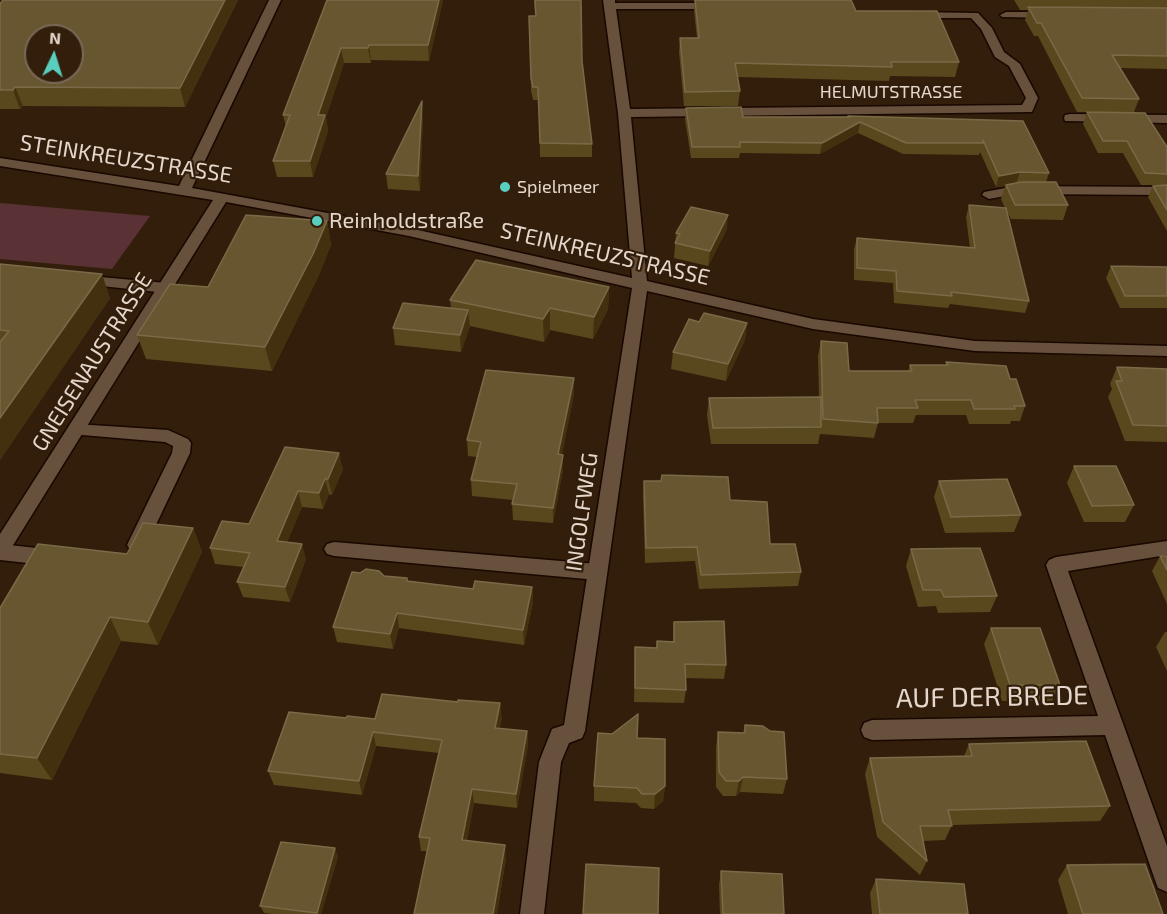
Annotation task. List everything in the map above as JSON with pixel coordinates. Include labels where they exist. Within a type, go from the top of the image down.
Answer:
[{"type":"street","points":[[184,191],[274,0]]},
{"type":"street","points":[[902,14],[974,15],[977,0]]},
{"type":"street","points":[[610,3],[728,6]]},
{"type":"street","name":"INGOLFWEG","points":[[532,914],[550,762],[560,736],[574,731],[640,285],[624,113],[610,3]]},
{"type":"street","name":"HELMUTSTRASSE","points":[[624,113],[1027,110],[1032,98],[1014,64],[999,54],[986,28],[974,15]]},
{"type":"street","points":[[1006,15],[1064,15]]},
{"type":"street","points":[[1070,118],[1167,119]]},
{"type":"street","name":"STEINKREUZSTRASSE","points":[[0,162],[222,197],[409,232],[813,324],[975,346],[1167,351]]},
{"type":"street","points":[[989,195],[1016,190],[1167,191]]},
{"type":"street","name":"GNEISENAUSTRASSE","points":[[0,551],[222,197]]},
{"type":"street","points":[[59,278],[166,288]]},
{"type":"street","points":[[76,430],[168,436],[182,443],[181,453],[135,549],[128,556]]},
{"type":"street","points":[[1167,548],[1056,566],[1167,880]]},
{"type":"street","points":[[334,549],[597,572]]},
{"type":"street","points":[[0,551],[71,559]]},
{"type":"street","name":"AUF DER BREDE","points":[[872,730],[1114,725]]},
{"type":"shaded area","points":[[0,203],[150,216],[112,269],[0,259]]},
{"type":"building","points":[[3,0],[225,0],[180,88],[15,87],[13,90],[0,90],[0,4]]},
{"type":"building","points":[[327,0],[439,0],[428,45],[369,45],[368,48],[341,48],[318,115],[325,115],[310,161],[273,161],[290,115],[283,115]]},
{"type":"building","points":[[535,0],[581,0],[582,61],[592,144],[540,143],[538,87],[533,87],[531,78],[529,16],[536,16]]},
{"type":"building","points":[[695,0],[851,0],[856,11],[937,11],[959,62],[891,62],[892,67],[735,63],[740,91],[685,92],[680,38],[699,38]]},
{"type":"building","points":[[1028,7],[1167,8],[1167,56],[1112,55],[1139,99],[1082,98],[1041,23],[1037,23]]},
{"type":"building","points":[[422,101],[418,176],[386,174]]},
{"type":"building","points":[[741,107],[743,117],[851,117],[848,116],[1023,121],[1049,173],[1020,172],[999,176],[983,140],[983,143],[906,143],[860,122],[822,143],[740,142],[740,147],[692,147],[686,108]]},
{"type":"building","points":[[1087,112],[1145,113],[1167,147],[1167,174],[1145,173],[1127,141],[1103,141]]},
{"type":"building","points":[[1021,182],[1056,182],[1068,205],[1015,205],[1006,185]]},
{"type":"building","points":[[1167,185],[1167,210],[1153,186]]},
{"type":"building","points":[[969,205],[1006,208],[1029,301],[951,292],[952,296],[897,291],[896,271],[857,268],[857,238],[975,248]]},
{"type":"building","points":[[691,207],[728,215],[710,251],[675,243],[680,234],[676,233]]},
{"type":"building","points":[[246,215],[327,221],[313,254],[265,347],[137,335],[170,284],[208,287]]},
{"type":"building","points":[[476,260],[609,287],[594,317],[550,308],[543,319],[450,300]]},
{"type":"building","points":[[0,264],[102,274],[0,418],[0,342],[9,331],[0,330]]},
{"type":"building","points":[[1111,266],[1167,267],[1167,296],[1125,296]]},
{"type":"building","points":[[403,303],[468,310],[460,335],[393,328]]},
{"type":"building","points":[[704,313],[747,323],[728,364],[673,352],[689,319],[699,322]]},
{"type":"building","points":[[821,341],[847,343],[849,371],[912,371],[910,365],[948,365],[946,362],[1006,366],[1010,379],[1016,379],[1025,406],[1014,406],[1015,409],[974,409],[971,400],[915,400],[918,408],[877,408],[878,423],[823,419]]},
{"type":"building","points":[[1117,367],[1167,369],[1167,426],[1133,425],[1116,381],[1122,381]]},
{"type":"building","points":[[486,370],[574,378],[558,454],[563,455],[553,508],[512,504],[517,484],[471,480],[481,442],[467,440]]},
{"type":"building","points":[[821,397],[821,427],[713,428],[709,398]]},
{"type":"building","points":[[285,447],[339,453],[319,493],[298,491],[277,541],[302,544],[285,587],[237,582],[250,553],[210,548],[222,521],[249,524]]},
{"type":"building","points":[[1074,466],[1116,466],[1134,505],[1092,506]]},
{"type":"building","points":[[662,475],[728,477],[730,500],[767,502],[770,544],[795,544],[801,572],[701,575],[697,547],[646,548],[644,481],[661,481]]},
{"type":"building","points":[[1007,479],[1021,515],[951,517],[939,481]]},
{"type":"building","points":[[143,523],[193,528],[148,622],[110,617],[37,758],[0,754],[0,608],[38,544],[127,554]]},
{"type":"building","points":[[980,548],[997,596],[944,597],[941,590],[923,590],[911,549]]},
{"type":"building","points":[[1160,556],[1167,556],[1167,570]]},
{"type":"building","points":[[366,569],[379,571],[384,576],[407,578],[407,581],[473,589],[475,581],[532,587],[523,630],[397,613],[390,634],[333,627],[352,572],[360,573]]},
{"type":"building","points":[[724,621],[726,665],[685,664],[686,690],[635,688],[635,647],[657,648],[657,641],[674,642],[674,622]]},
{"type":"building","points":[[991,628],[1040,628],[1060,685],[1010,685]]},
{"type":"building","points":[[382,694],[458,702],[458,700],[500,703],[495,728],[527,731],[516,794],[472,789],[462,840],[505,845],[493,914],[414,914],[430,838],[419,837],[442,740],[373,732],[359,781],[268,771],[289,712],[375,719]]},
{"type":"building","points":[[638,714],[637,738],[665,739],[665,786],[655,794],[642,794],[637,788],[594,786],[598,733],[612,734]]},
{"type":"building","points":[[745,725],[763,726],[770,731],[784,732],[787,779],[743,777],[739,781],[726,781],[719,772],[718,732],[745,733]]},
{"type":"building","points":[[1086,741],[1110,806],[948,810],[952,826],[920,826],[927,861],[883,822],[870,758],[972,756],[969,744]]},
{"type":"building","points":[[281,842],[335,848],[317,913],[260,906]]},
{"type":"building","points":[[586,864],[659,868],[658,914],[583,914]]},
{"type":"building","points":[[1145,864],[1163,914],[1083,914],[1067,865]]},
{"type":"building","points":[[721,871],[782,874],[784,914],[723,914]]},
{"type":"building","points":[[876,879],[964,884],[968,914],[880,914]]},
{"type":"place","name":"Spielmeer","points":[[505,187]]},
{"type":"place","name":"Reinholdstraße","points":[[317,221]]}]
